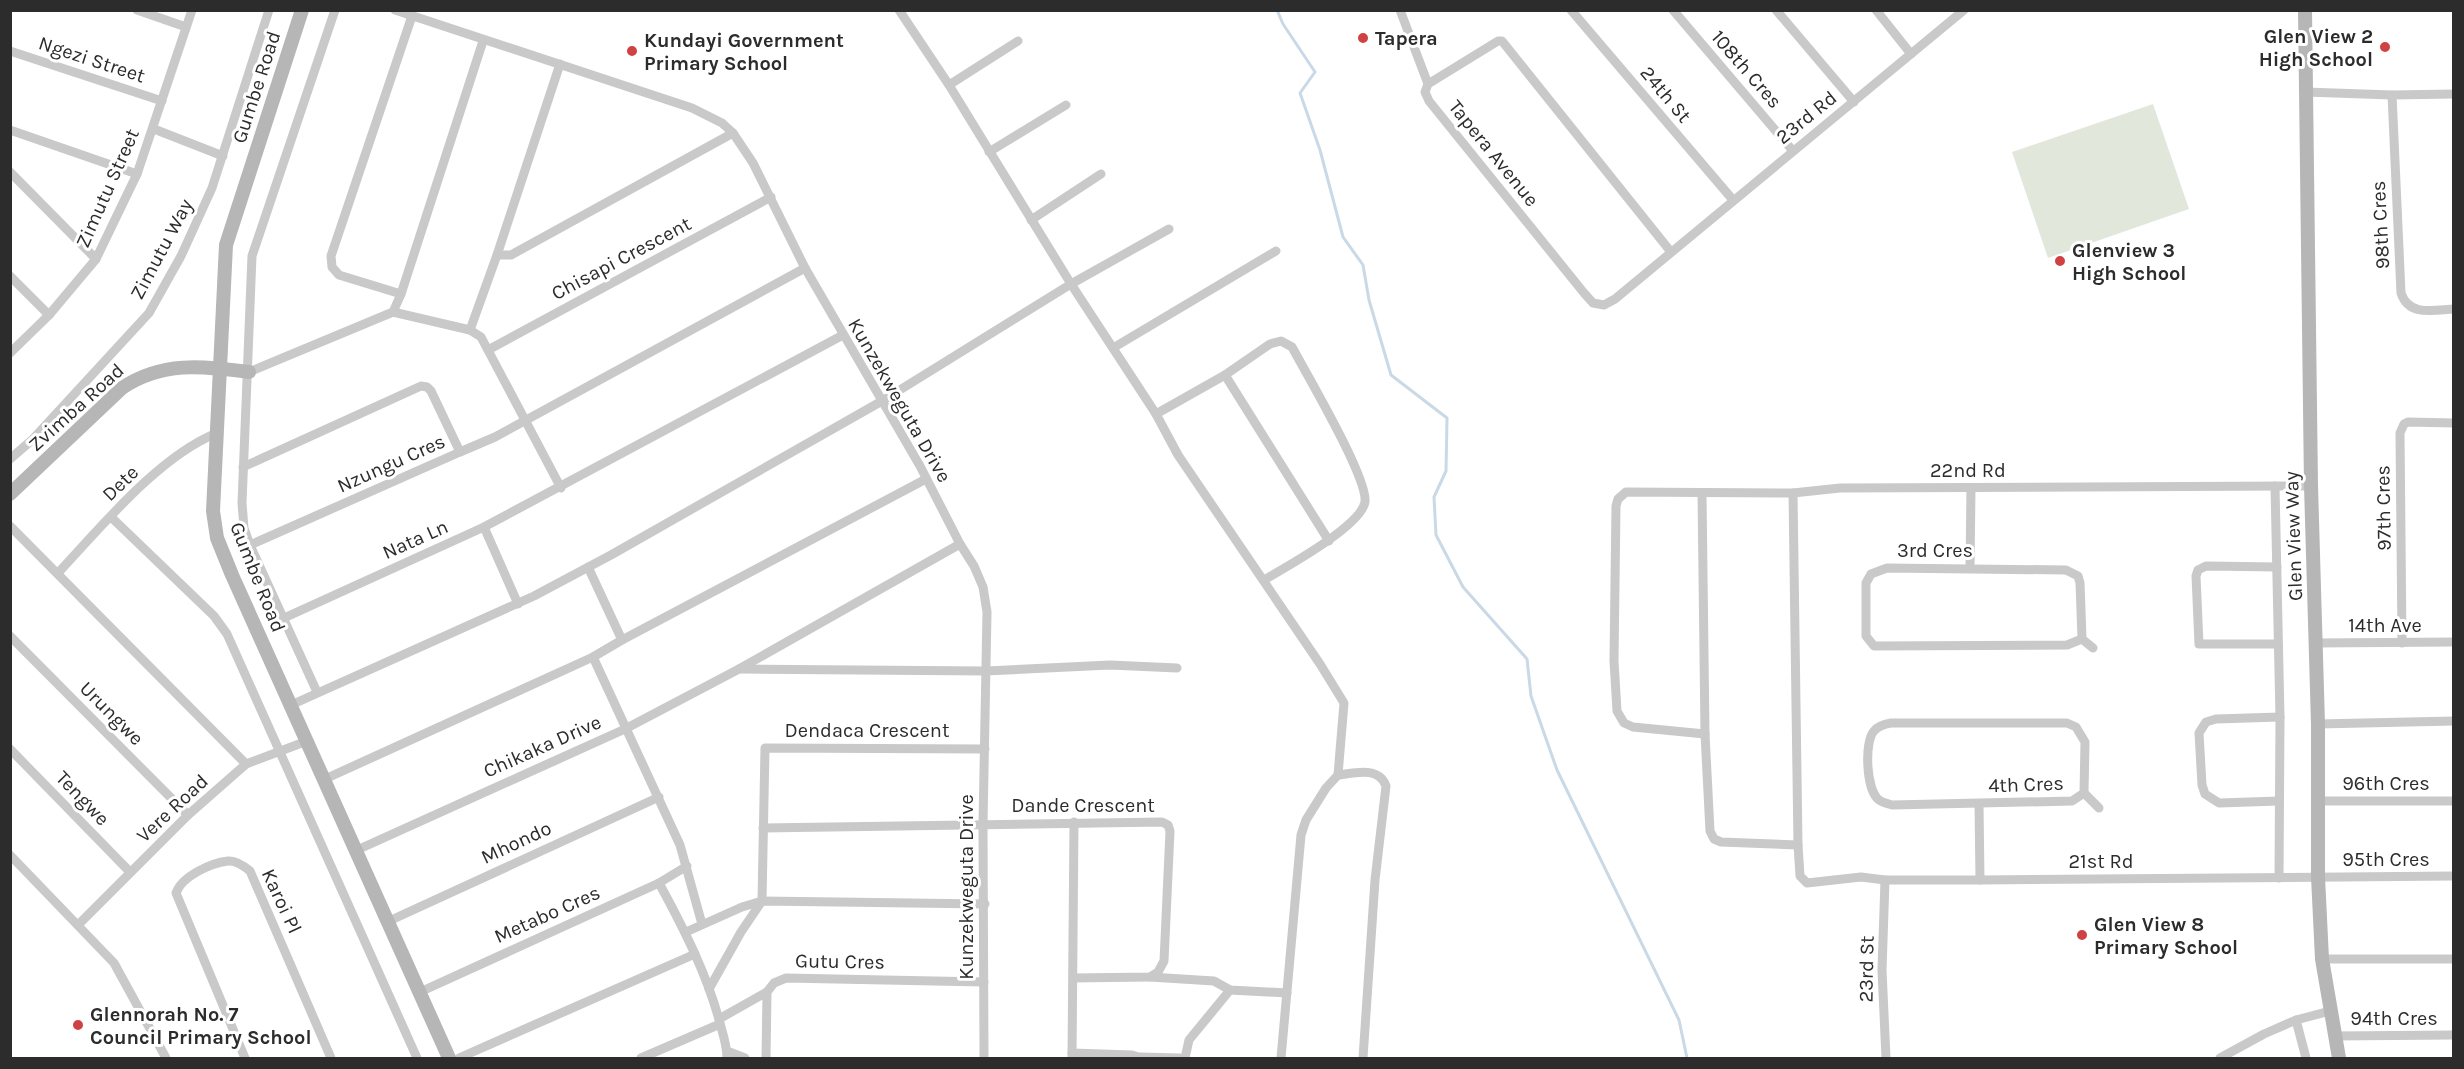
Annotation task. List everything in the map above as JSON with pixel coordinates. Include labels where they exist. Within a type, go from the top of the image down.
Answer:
[{"type":"street","points":[[137,10],[186,27]]},
{"type":"street","name":"Zimutu Street","points":[[10,353],[49,315],[96,259],[137,174],[154,129],[192,10]]},
{"type":"street","name":"Zimutu Way","points":[[10,459],[32,440],[149,313],[181,256],[213,188],[270,10]]},
{"type":"street","name":"Gumbe Road","points":[[302,10],[226,245],[213,511],[218,538],[449,1059]]},
{"type":"street","points":[[317,692],[250,545],[244,528],[242,503],[252,256],[335,10]]},
{"type":"street","name":"Kunzekweguta Drive","points":[[395,10],[483,41],[692,108],[722,123],[733,133],[753,163],[805,268],[926,479],[974,566],[983,587],[987,612],[983,824],[984,1059]]},
{"type":"street","points":[[899,10],[949,85],[1071,284],[1156,414],[1178,455],[1264,580],[1344,703],[1338,775],[1326,788],[1306,820],[1301,835],[1281,1059]]},
{"type":"street","points":[[1400,10],[1428,84]]},
{"type":"street","name":"24th St","points":[[1571,10],[1733,200]]},
{"type":"street","name":"108th Cres","points":[[1673,10],[1793,151]]},
{"type":"street","points":[[1776,10],[1854,102]]},
{"type":"street","points":[[1876,10],[1911,54]]},
{"type":"street","name":"23rd Rd","points":[[1671,252],[1964,10]]},
{"type":"street","name":"Glen View Way","points":[[2305,10],[2311,486],[2318,724],[2318,877],[2322,959],[2339,1059]]},
{"type":"street","points":[[402,294],[339,275],[332,267],[331,256],[412,16]]},
{"type":"street","points":[[393,312],[402,294],[483,41]]},
{"type":"street","points":[[949,85],[1018,41]]},
{"type":"street","name":"Tapera Avenue","points":[[1498,41],[1502,41],[1671,252],[1615,299],[1604,305],[1593,303],[1429,101],[1425,92],[1428,84],[1498,41]]},
{"type":"street","name":"Ngezi Street","points":[[10,51],[162,101]]},
{"type":"street","points":[[470,330],[560,64]]},
{"type":"street","points":[[2305,92],[2392,95],[2454,94]]},
{"type":"street","name":"98th Cres","points":[[2392,95],[2402,293],[2407,304],[2413,309],[2454,309]]},
{"type":"street","points":[[989,152],[1066,105]]},
{"type":"street","points":[[154,129],[223,156]]},
{"type":"street","points":[[10,130],[137,174]]},
{"type":"street","points":[[497,255],[512,255],[733,133]]},
{"type":"street","points":[[10,172],[96,259]]},
{"type":"street","points":[[1031,220],[1101,174]]},
{"type":"street","name":"Chisapi Crescent","points":[[488,350],[771,197]]},
{"type":"street","points":[[291,705],[518,604],[588,567],[882,401],[1071,284],[1169,228]]},
{"type":"street","points":[[1113,348],[1276,251]]},
{"type":"street","points":[[460,453],[495,437],[524,419],[805,268]]},
{"type":"street","points":[[10,276],[49,315]]},
{"type":"street","points":[[249,372],[393,312],[470,330],[481,337],[561,488]]},
{"type":"street","name":"Nata Ln","points":[[284,618],[484,527],[561,488],[843,335]]},
{"type":"street","points":[[1156,414],[1225,375],[1270,344],[1281,341],[1292,347],[1341,437],[1364,492],[1365,503],[1356,517],[1329,541],[1264,580]]},
{"type":"street","name":"Zvimba Road","points":[[10,494],[122,388],[135,379],[164,368],[249,372]]},
{"type":"street","points":[[1225,375],[1329,541]]},
{"type":"street","name":"Nzungu Cres","points":[[243,466],[421,386],[431,392],[460,453],[250,545]]},
{"type":"street","name":"97th Cres","points":[[2402,644],[2400,433],[2404,424],[2408,422],[2454,423]]},
{"type":"street","name":"Dete","points":[[58,573],[172,458],[197,441],[217,433]]},
{"type":"street","points":[[325,779],[593,657],[926,479]]},
{"type":"street","points":[[2275,486],[2280,717],[2279,878]]},
{"type":"street","name":"22nd Rd","points":[[1705,734],[1628,726],[1620,719],[1617,711],[1614,661],[1616,506],[1618,499],[1626,492],[1793,493],[1840,488],[2311,486]]},
{"type":"street","points":[[1970,568],[1971,488]]},
{"type":"street","points":[[1702,493],[1705,734],[1710,831],[1714,839],[1721,842],[1798,845]]},
{"type":"street","name":"21st Rd","points":[[1793,493],[1798,845],[1800,876],[1807,883],[1861,877],[1886,880],[2318,877]]},
{"type":"street","points":[[111,517],[214,616],[227,634],[417,1059]]},
{"type":"street","points":[[10,526],[246,764]]},
{"type":"street","points":[[484,527],[518,604]]},
{"type":"street","name":"Chikaka Drive","points":[[357,850],[625,729],[738,669],[960,544]]},
{"type":"street","points":[[2277,567],[2206,566],[2198,570],[2196,576],[2199,644],[2278,644]]},
{"type":"street","points":[[588,567],[622,640]]},
{"type":"street","name":"3rd Cres","points":[[1887,568],[2066,570],[2074,573],[2080,583],[2082,639],[2067,645],[1879,647],[1869,643],[1866,636],[1866,583],[1871,574],[1887,568]]},
{"type":"street","name":"Urungwe","points":[[10,636],[188,815]]},
{"type":"street","points":[[2082,639],[2093,648]]},
{"type":"street","name":"14th Ave","points":[[2316,643],[2454,642]]},
{"type":"street","points":[[593,657],[625,729],[659,796],[687,866],[702,924]]},
{"type":"street","name":"Chikaka Drive","points":[[738,669],[986,670],[1110,665],[1177,668]]},
{"type":"street","points":[[2280,717],[2216,719],[2206,722],[2199,733],[2202,785],[2205,794],[2219,803],[2280,801]]},
{"type":"street","points":[[2318,724],[2454,721]]},
{"type":"street","name":"4th Cres","points":[[1891,723],[2067,723],[2076,727],[2085,742],[2084,793],[2072,801],[1892,805],[1879,800],[1871,789],[1868,780],[1869,740],[1873,731],[1891,723]]},
{"type":"street","name":"Vere Road","points":[[78,925],[188,815],[246,764],[307,741]]},
{"type":"street","name":"Dendaca Crescent","points":[[762,901],[765,748],[985,748]]},
{"type":"street","name":"Tengwe","points":[[10,749],[130,872]]},
{"type":"street","points":[[1338,775],[1373,772],[1381,777],[1386,786],[1375,880],[1364,1059]]},
{"type":"street","points":[[2084,793],[2099,808]]},
{"type":"street","name":"Mhondo","points":[[389,921],[659,796]]},
{"type":"street","name":"96th Cres","points":[[2318,801],[2454,801]]},
{"type":"street","points":[[1979,804],[1980,880]]},
{"type":"street","points":[[1074,822],[1072,1056],[1180,1059]]},
{"type":"street","name":"Dande Crescent","points":[[763,828],[1162,822],[1168,825],[1170,831],[1164,961],[1158,972],[1150,977]]},
{"type":"street","points":[[10,855],[114,963],[166,1059]]},
{"type":"street","name":"Karoi Pl","points":[[244,1059],[177,893],[179,886],[195,872],[230,861],[250,871],[331,1059]]},
{"type":"street","name":"Metabo Cres","points":[[420,992],[659,883],[687,866]]},
{"type":"street","name":"95th Cres","points":[[2318,877],[2454,876]]},
{"type":"street","name":"23rd St","points":[[1886,880],[1882,970],[1886,1059]]},
{"type":"street","points":[[659,883],[686,932],[709,989],[727,1055],[745,1059]]},
{"type":"street","points":[[709,989],[741,932],[762,901]]},
{"type":"street","points":[[686,932],[742,907],[762,901],[985,904]]},
{"type":"street","points":[[459,1059],[695,954]]},
{"type":"street","points":[[2322,959],[2454,959]]},
{"type":"street","points":[[1074,978],[1150,977],[1214,981],[1230,990],[1287,993]]},
{"type":"street","name":"Gutu Cres","points":[[641,1059],[719,1021],[767,992],[774,983],[786,978],[984,982]]},
{"type":"street","points":[[1185,1059],[1189,1040],[1230,990]]},
{"type":"street","points":[[766,1059],[767,992]]},
{"type":"street","points":[[2220,1059],[2264,1034],[2296,1020],[2330,1011]]},
{"type":"street","points":[[2296,1020],[2306,1059]]},
{"type":"street","name":"94th Cres","points":[[2334,1036],[2454,1035]]},
{"type":"shaded area","points":[[2153,104],[2189,209],[2048,258],[2012,152]]},
{"type":"waterway","points":[[1277,10],[1283,24],[1315,72],[1300,93],[1320,150],[1343,237],[1363,265],[1369,300],[1391,375],[1447,418],[1446,471],[1434,497],[1436,535],[1463,587],[1527,659],[1531,696],[1557,770],[1679,1020],[1687,1058]]},
{"type":"place","name":"Tapera","points":[[1363,38]]},
{"type":"place","name":"Glen View 2 High School","points":[[2385,47]]},
{"type":"place","name":"Kundayi Government Primary School","points":[[632,51]]},
{"type":"place","name":"Glenview 3 High School","points":[[2060,261]]},
{"type":"place","name":"Glen View 8 Primary School","points":[[2082,935]]},
{"type":"place","name":"Glennorah No. 7 Council Primary School","points":[[78,1025]]}]
